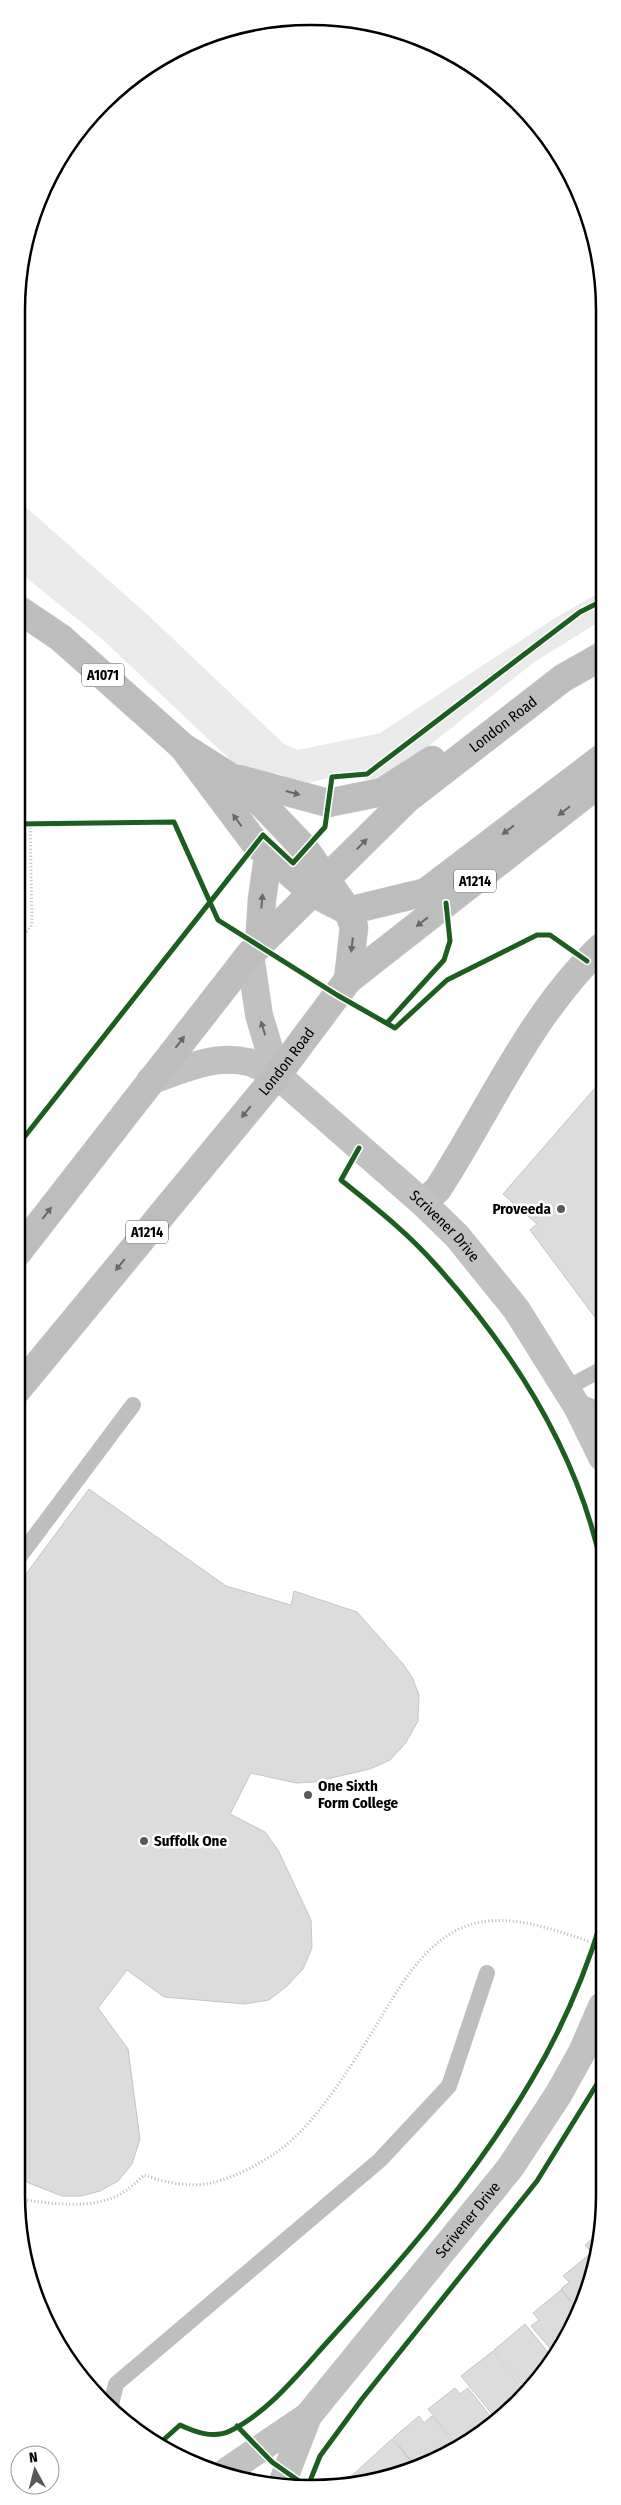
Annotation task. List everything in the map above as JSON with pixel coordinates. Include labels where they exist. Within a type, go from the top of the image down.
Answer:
[{"type":"main road","name":"A1071","points":[[25,614],[61,638],[184,746],[229,776],[263,805],[305,849],[320,886]]},
{"type":"main road","name":"London Road","points":[[25,1243],[254,950],[407,799],[561,680],[596,660]]},
{"type":"main road","points":[[229,776],[328,803],[382,792],[561,680]]},
{"type":"main road","points":[[184,746],[255,844],[268,857],[320,886],[348,910],[354,927],[348,980]]},
{"type":"main road","points":[[348,910],[426,892],[596,763]]},
{"type":"main road","name":"London Road","points":[[25,1380],[276,1075],[348,980],[596,786]]},
{"type":"main road","points":[[254,950],[268,857]]},
{"type":"street","points":[[254,950],[259,1015],[276,1075]]},
{"type":"street","points":[[423,1203],[438,1189],[550,1007],[596,952]]},
{"type":"street","name":"Scrivener Drive","points":[[150,1081],[206,1062],[225,1060],[249,1062],[276,1075],[423,1203],[457,1236],[516,1309],[582,1404],[596,1441]]},
{"type":"street","name":"Scrivener Drive","points":[[231,2468],[308,2416],[510,2168],[558,2095],[582,2052],[596,2020]]},
{"type":"street","name":"Scrivener Drive","points":[[285,2479],[308,2416]]},
{"type":"lane","points":[[582,1404],[596,1380]]},
{"type":"lane","points":[[25,1549],[133,1405]]},
{"type":"lane","points":[[112,2399],[116,2384],[380,2160],[449,2086],[487,1973]]},
{"type":"path","points":[[25,934],[32,925],[27,823],[40,823]]},
{"type":"path","points":[[25,2200],[52,2203],[103,2201],[126,2191],[144,2175],[160,2181],[210,2184],[256,2165],[296,2136],[364,2046],[406,1979],[446,1936],[464,1928],[492,1922],[530,1923],[594,1942]]},
{"type":"path","points":[[591,1950],[596,1938]]},
{"type":"shaded area","points":[[25,506],[149,616],[284,744],[298,750],[380,733],[555,618],[596,594],[596,624],[533,663],[386,780],[332,777],[304,784],[277,773],[255,783],[102,639],[25,577]]},
{"type":"building","name":"Proveeda","points":[[596,1087],[596,1319],[530,1230],[537,1224],[503,1194]]},
{"type":"building","name":"Suffolk One","points":[[89,1489],[226,1586],[291,1605],[294,1591],[357,1612],[403,1664],[412,1677],[419,1695],[418,1721],[405,1744],[390,1760],[370,1769],[314,1782],[296,1783],[251,1773],[230,1814],[265,1832],[278,1850],[311,1920],[312,1948],[303,1969],[287,1986],[269,2000],[245,2004],[164,1997],[127,1970],[98,2008],[128,2049],[140,2139],[132,2164],[118,2181],[100,2191],[81,2196],[62,2196],[25,2182],[25,1575]]},
{"type":"building","points":[[593,2238],[591,2252],[585,2245]]},
{"type":"building","points":[[590,2254],[574,2304],[561,2289],[569,2282],[563,2276]]},
{"type":"building","points":[[561,2290],[573,2306],[567,2321],[551,2349],[531,2326],[539,2320],[533,2313]]},
{"type":"building","points":[[525,2324],[548,2352],[523,2385],[494,2350]]},
{"type":"building","points":[[493,2351],[522,2386],[492,2414],[461,2376]]},
{"type":"building","points":[[455,2388],[460,2394],[468,2388],[490,2416],[454,2441],[428,2409]]},
{"type":"building","points":[[419,2416],[424,2423],[432,2416],[453,2442],[411,2461],[393,2438]]},
{"type":"building","points":[[392,2439],[411,2461],[366,2475],[350,2478]]},
{"type":"cycle path","points":[[25,1136],[263,835],[293,863],[325,827],[332,777],[367,774],[580,612],[596,604]]},
{"type":"cycle path","points":[[25,824],[174,822],[218,920],[337,995],[395,1028],[447,980],[537,935],[550,935],[587,961]]},
{"type":"cycle path","points":[[387,1023],[444,960],[450,941],[446,903]]},
{"type":"cycle path","points":[[359,1148],[341,1180],[424,1252],[463,1296],[516,1367],[559,1443],[577,1484],[596,1545]]},
{"type":"cycle path","points":[[164,2439],[180,2425],[198,2432],[224,2433],[244,2423],[258,2413],[296,2377],[411,2247],[487,2150],[531,2081],[571,2002],[596,1937]]},
{"type":"cycle path","points":[[310,2480],[320,2456],[362,2399],[537,2181],[596,2086]]},
{"type":"cycle path","points":[[237,2426],[272,2462],[296,2479]]},
{"type":"place","name":"Proveeda","points":[[561,1209]]},
{"type":"place","name":"One Sixth Form College","points":[[308,1795]]},
{"type":"place","name":"Suffolk One","points":[[144,1841]]}]
